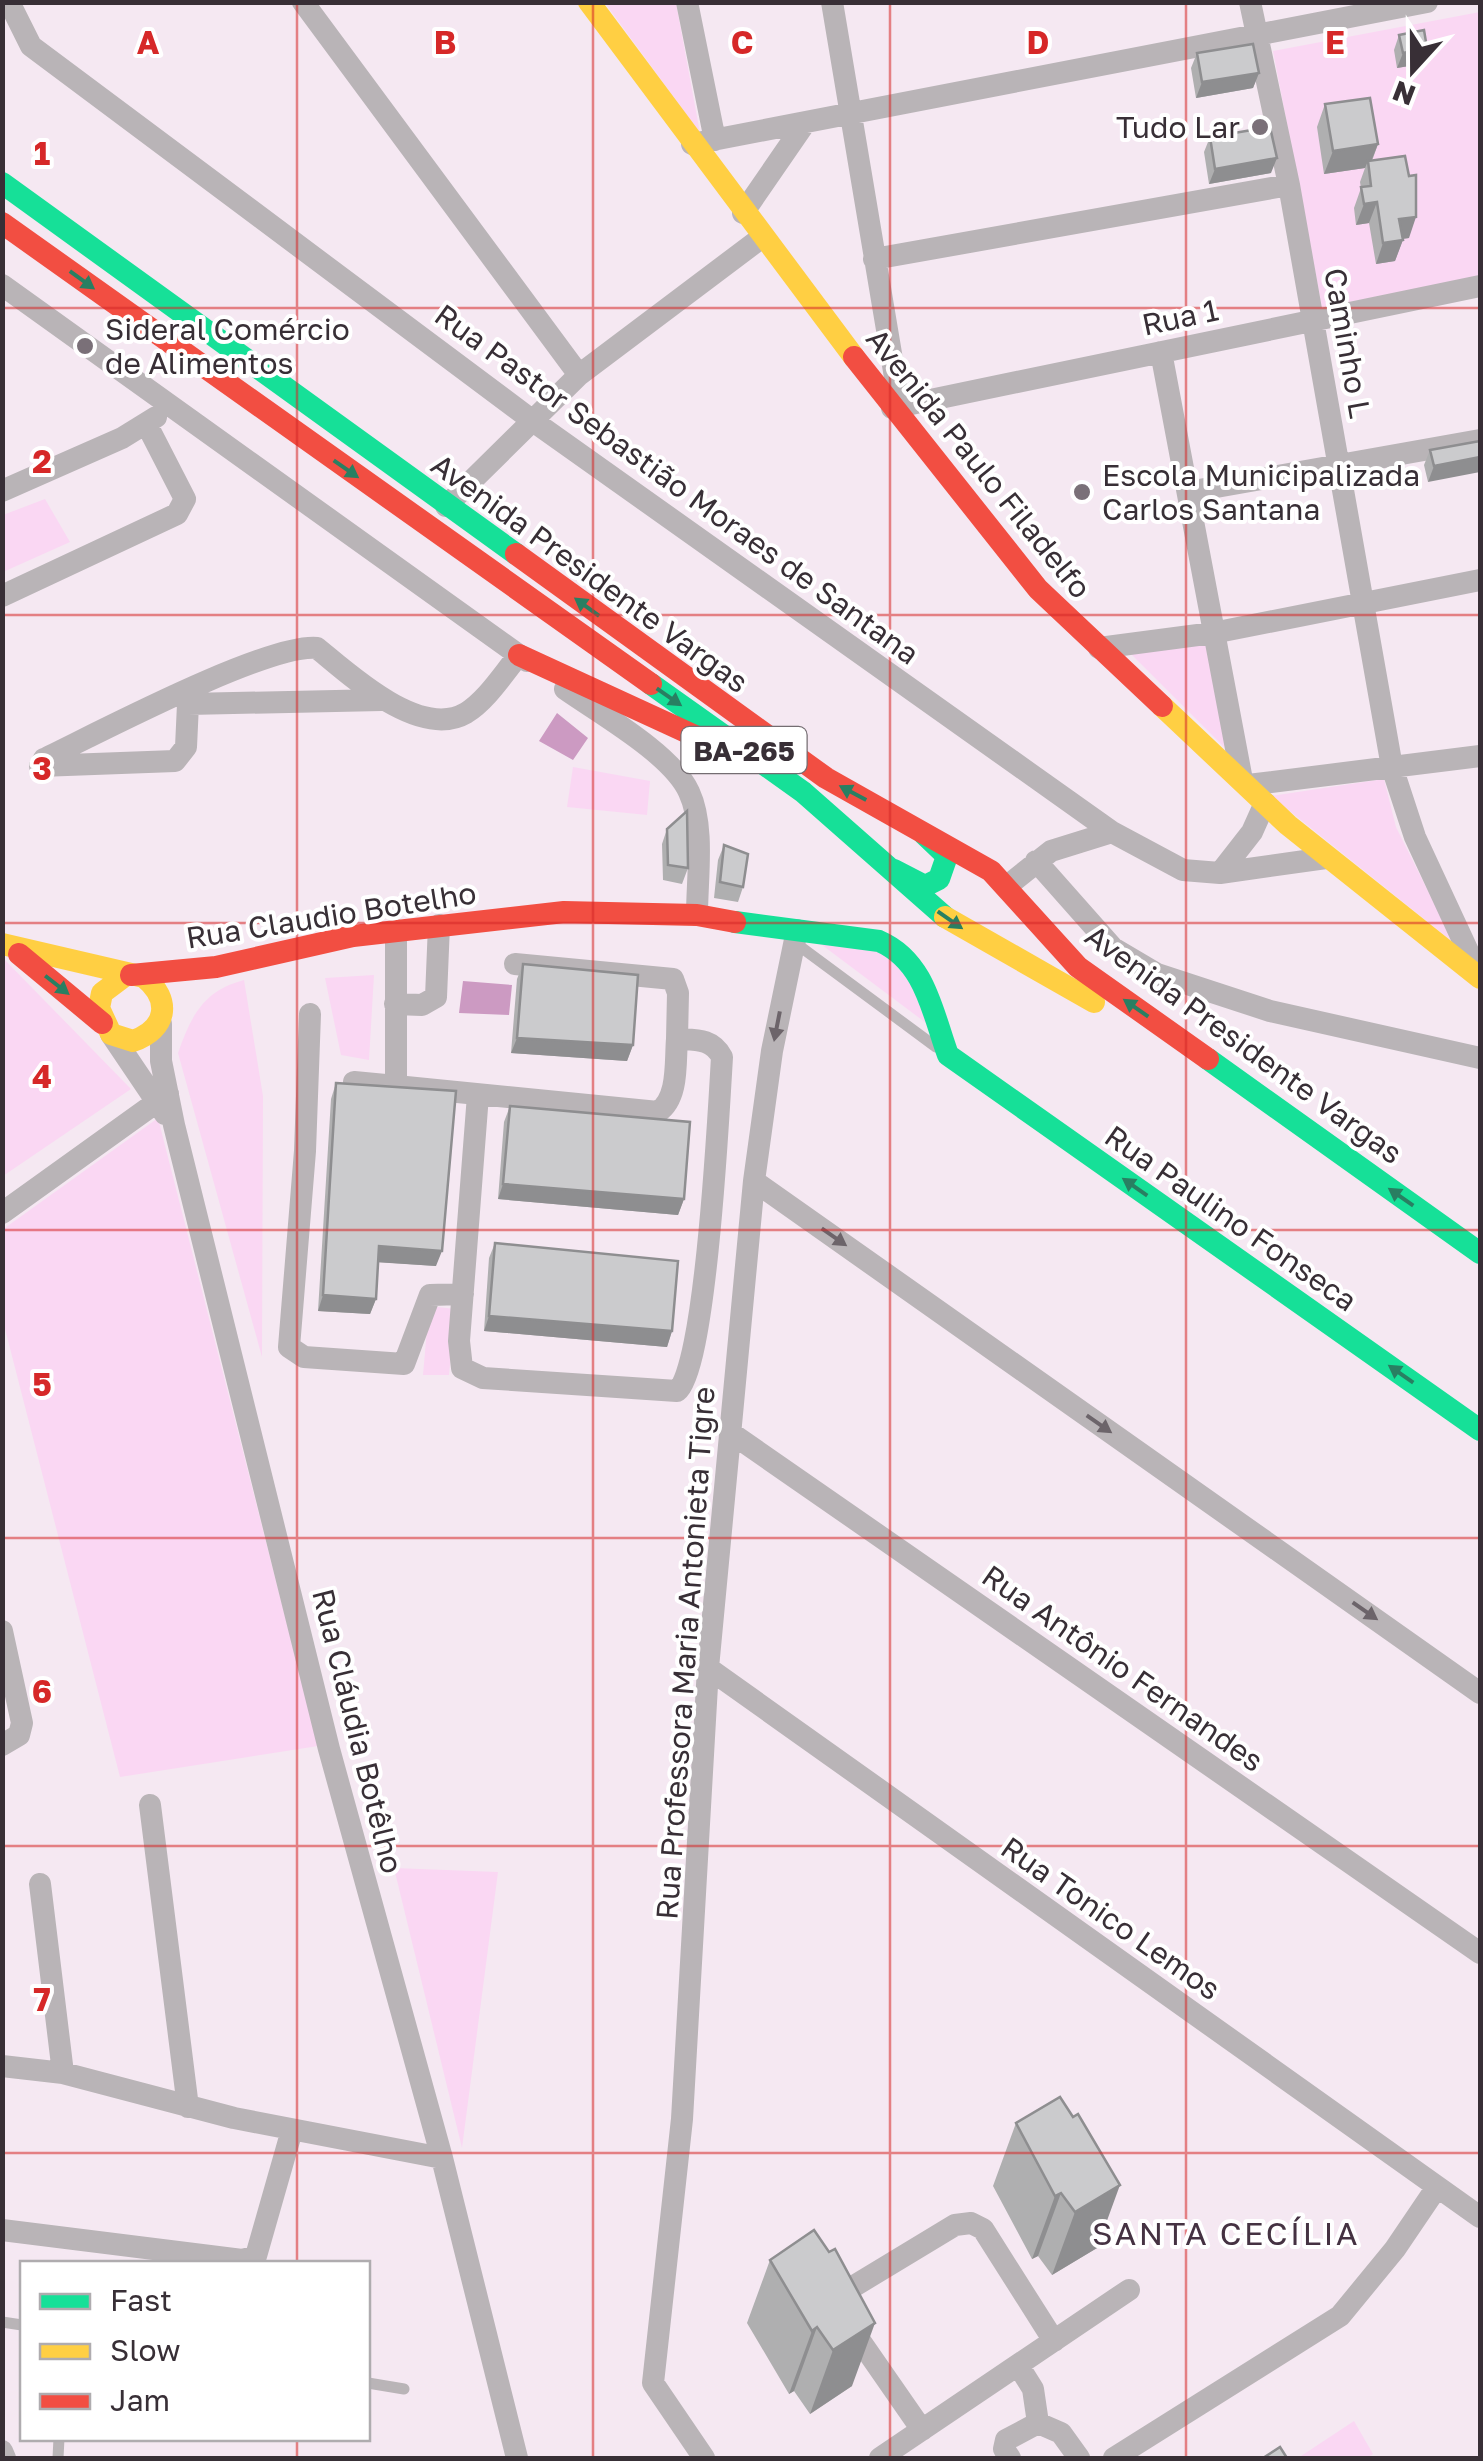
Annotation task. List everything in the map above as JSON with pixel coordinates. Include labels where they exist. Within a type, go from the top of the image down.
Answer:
[{"type":"main road","name":"Avenida Paulo Filadelfo","points":[[588,2],[704,142],[761,238],[991,535],[1099,648],[1265,803],[1326,858],[1480,978]]},
{"type":"main road","name":"Avenida Presidente Vargas","points":[[2,183],[826,778],[910,822],[1008,886],[1078,966],[1480,1254]]},
{"type":"main road","name":"Avenida Presidente Vargas","points":[[2,223],[776,773],[942,915],[982,942],[1067,983],[1480,1279]]},
{"type":"main road","points":[[519,655],[776,773]]},
{"type":"main road","points":[[876,859],[925,886],[939,879],[947,856],[910,822]]},
{"type":"main road","name":"Rua Claudio Botelho","points":[[7,946],[129,975],[216,966],[396,930],[564,912],[697,915],[790,934]]},
{"type":"main road","points":[[790,934],[879,941],[912,961],[934,1008],[948,1056]]},
{"type":"main road","points":[[7,946],[107,1028],[133,1041],[144,1038],[162,1022],[216,966]]},
{"type":"main road","points":[[107,1028],[98,1008],[102,993],[129,975],[155,984],[165,1007],[162,1022]]},
{"type":"main road","name":"Rua Paulino Fonseca","points":[[948,1056],[1480,1430]]},
{"type":"street","name":"Rua Pastor Sebastião Moraes de Santana","points":[[9,2],[31,46],[533,420],[1112,832],[1182,870],[1220,872],[1326,858]]},
{"type":"street","points":[[303,2],[579,375]]},
{"type":"street","points":[[687,2],[704,142],[850,110],[1258,37],[1427,2]]},
{"type":"street","points":[[832,2],[896,408]]},
{"type":"street","name":"Caminho L","points":[[1250,2],[1289,185],[1392,767],[1415,837],[1480,978]]},
{"type":"street","points":[[743,213],[804,123]]},
{"type":"street","points":[[874,259],[1289,185]]},
{"type":"street","points":[[446,506],[579,375],[761,238]]},
{"type":"street","points":[[2,285],[659,757],[689,790],[697,825],[697,915]]},
{"type":"street","name":"Rua 1","points":[[896,408],[1480,286]]},
{"type":"street","points":[[1161,352],[1245,782],[1480,756]]},
{"type":"street","points":[[2,491],[147,425],[170,404]]},
{"type":"street","points":[[2,596],[177,514],[184,506],[186,499],[147,425]]},
{"type":"street","points":[[1188,492],[1339,464],[1480,446]]},
{"type":"street","points":[[1099,648],[1214,633],[1361,600],[1480,580]]},
{"type":"street","points":[[187,698],[186,747],[175,760],[40,766],[44,758],[302,646],[317,648],[382,700],[432,718],[451,720],[475,706],[519,655]]},
{"type":"street","points":[[187,698],[382,700]]},
{"type":"street","points":[[1220,872],[1252,832],[1265,803]]},
{"type":"street","points":[[1008,886],[1036,862],[1075,840],[1112,832]]},
{"type":"street","points":[[1036,862],[1113,948],[1157,974],[1270,1011],[1480,1058]]},
{"type":"street","points":[[395,1004],[422,1005],[436,997],[439,925]]},
{"type":"street","points":[[396,930],[396,1086]]},
{"type":"street","name":"Rua Professora Maria Antonieta Tigre","points":[[704,2458],[653,2383],[682,2119],[708,1668],[754,1181],[790,934]]},
{"type":"street","points":[[354,1082],[658,1112],[666,1106],[674,1082],[677,1039],[678,992],[673,979],[515,964]]},
{"type":"street","points":[[310,1014],[305,1151],[289,1347],[304,1358],[404,1364],[426,1301],[442,1293],[463,1294]]},
{"type":"street","name":"Rua Cláudia Botêlho","points":[[162,1022],[159,1093],[174,1124],[240,1376],[329,1749],[442,2158],[517,2458]]},
{"type":"street","points":[[107,1028],[159,1093]]},
{"type":"street","points":[[478,1095],[476,1242],[463,1294],[462,1368],[484,1378],[677,1391],[689,1373],[697,1264],[722,1057],[708,1042],[677,1039]]},
{"type":"street","points":[[2,1195],[159,1093]]},
{"type":"street","points":[[2,1213],[159,1093]]},
{"type":"street","points":[[754,1181],[1480,1693]]},
{"type":"street","name":"Rua Antônio Fernandes","points":[[731,1433],[1480,1953]]},
{"type":"street","points":[[2,1631],[22,1722],[19,1735],[2,1746]]},
{"type":"street","name":"Rua Tonico Lemos","points":[[708,1668],[1480,2217]]},
{"type":"street","points":[[150,1805],[188,2106]]},
{"type":"street","points":[[40,1884],[62,2073]]},
{"type":"street","points":[[2,2066],[62,2073],[292,2130],[442,2158]]},
{"type":"street","points":[[2,2230],[242,2260],[256,2256],[292,2130]]},
{"type":"street","points":[[1114,2458],[1340,2316],[1395,2250],[1437,2187]]},
{"type":"street","points":[[922,2430],[838,2309],[841,2294],[956,2225],[971,2223],[983,2229],[1054,2341]]},
{"type":"street","points":[[880,2458],[1129,2290]]},
{"type":"street","points":[[1018,2365],[1033,2388],[1038,2423]]},
{"type":"street","points":[[1010,2458],[1004,2449],[1006,2440],[1038,2423]]},
{"type":"street","points":[[1038,2423],[1061,2433],[1079,2458]]},
{"type":"street","points":[[2,2451],[4,2458]]},
{"type":"lane","name":"Rua Paulino Fonseca","points":[[790,934],[948,1056]]},
{"type":"lane","points":[[370,2383],[404,2389]]},
{"type":"shaded area","points":[[605,3],[676,3],[700,133]]},
{"type":"shaded area","points":[[1480,12],[1480,277],[1322,307],[1273,51]]},
{"type":"shaded area","points":[[45,499],[70,542],[3,572],[3,515]]},
{"type":"shaded area","points":[[1206,638],[1225,748],[1126,649]]},
{"type":"shaded area","points":[[557,713],[588,738],[573,760],[539,741]]},
{"type":"shaded area","points":[[573,767],[650,781],[647,815],[567,807]]},
{"type":"shaded area","points":[[1384,779],[1396,827],[1454,943],[1271,796]]},
{"type":"shaded area","points":[[814,939],[896,951],[938,1032]]},
{"type":"shaded area","points":[[2,957],[131,1089],[3,1176],[2,1176]]},
{"type":"shaded area","points":[[374,975],[369,1060],[341,1055],[325,978]]},
{"type":"shaded area","points":[[244,980],[263,1096],[262,1357],[178,1053],[200,1007],[218,991]]},
{"type":"shaded area","points":[[463,981],[512,985],[509,1015],[459,1013]]},
{"type":"shaded area","points":[[158,1118],[318,1746],[120,1777],[3,1321],[2,1230]]},
{"type":"shaded area","points":[[429,1306],[455,1309],[449,1375],[423,1375]]},
{"type":"shaded area","points":[[394,1868],[498,1872],[462,2148]]},
{"type":"shaded area","points":[[1354,2421],[1373,2454],[1367,2458],[1298,2458]]},
{"type":"building","points":[[1424,30],[1427,48],[1403,53],[1399,35]]},
{"type":"building","points":[[1253,44],[1259,73],[1202,82],[1197,53]]},
{"type":"building","points":[[1370,98],[1378,144],[1333,151],[1325,104]]},
{"type":"building","points":[[1270,127],[1277,158],[1215,169],[1210,137]]},
{"type":"building","points":[[1405,156],[1409,176],[1416,175],[1416,217],[1399,219],[1403,240],[1383,243],[1377,202],[1364,204],[1361,187],[1371,186],[1368,161]]},
{"type":"building","points":[[1480,441],[1480,457],[1434,466],[1430,450]]},
{"type":"building","points":[[687,811],[688,868],[668,865],[667,829]]},
{"type":"building","points":[[724,845],[748,854],[743,887],[720,882]]},
{"type":"building","points":[[523,964],[638,975],[633,1045],[517,1038]]},
{"type":"building","points":[[336,1083],[456,1091],[442,1251],[379,1246],[376,1299],[323,1295]]},
{"type":"building","points":[[510,1106],[690,1122],[684,1199],[503,1184]]},
{"type":"building","points":[[495,1243],[678,1261],[672,1331],[489,1316]]},
{"type":"building","points":[[1060,2097],[1073,2117],[1078,2114],[1120,2185],[1075,2212],[1061,2193],[1055,2196],[1016,2123]]},
{"type":"building","points":[[814,2230],[829,2252],[835,2249],[875,2323],[833,2350],[817,2327],[812,2331],[770,2260]]},
{"type":"building","points":[[1280,2447],[1287,2458],[1263,2458]]},
{"type":"traffic: fast","points":[[2,183],[516,554]]},
{"type":"traffic: fast","points":[[651,684],[803,792],[945,917]]},
{"type":"traffic: fast","points":[[894,870],[925,886],[939,879],[947,856],[924,834]]},
{"type":"traffic: fast","points":[[735,922],[879,941],[895,950],[925,989],[948,1055],[1480,1430]]},
{"type":"traffic: fast","points":[[1208,1059],[1480,1253]]},
{"type":"traffic: slow","points":[[589,2],[854,357]]},
{"type":"traffic: slow","points":[[1162,706],[1288,825],[1480,978]]},
{"type":"traffic: slow","points":[[945,917],[1094,1002]]},
{"type":"traffic: slow","points":[[2,944],[144,977],[159,995],[162,1013],[153,1029],[133,1041],[111,1034],[99,1008],[102,993],[126,975]]},
{"type":"traffic: jam","points":[[2,223],[651,684]]},
{"type":"traffic: jam","points":[[854,357],[1038,589],[1162,706]]},
{"type":"traffic: jam","points":[[516,554],[826,778],[991,871],[1078,967],[1208,1059]]},
{"type":"traffic: jam","points":[[519,655],[695,736]]},
{"type":"traffic: jam","points":[[131,975],[216,967],[353,936],[564,912],[697,915],[735,922]]},
{"type":"traffic: jam","points":[[19,954],[102,1023]]},
{"type":"place","name":"Tudo Lar","points":[[1260,127]]},
{"type":"place","name":"Sideral Comércio de Alimentos","points":[[85,346]]},
{"type":"place","name":"Escola Municipalizada Carlos Santana","points":[[1082,492]]},
{"type":"district","name":"SANTA CECÍLIA","points":[[1226,2233]]}]
